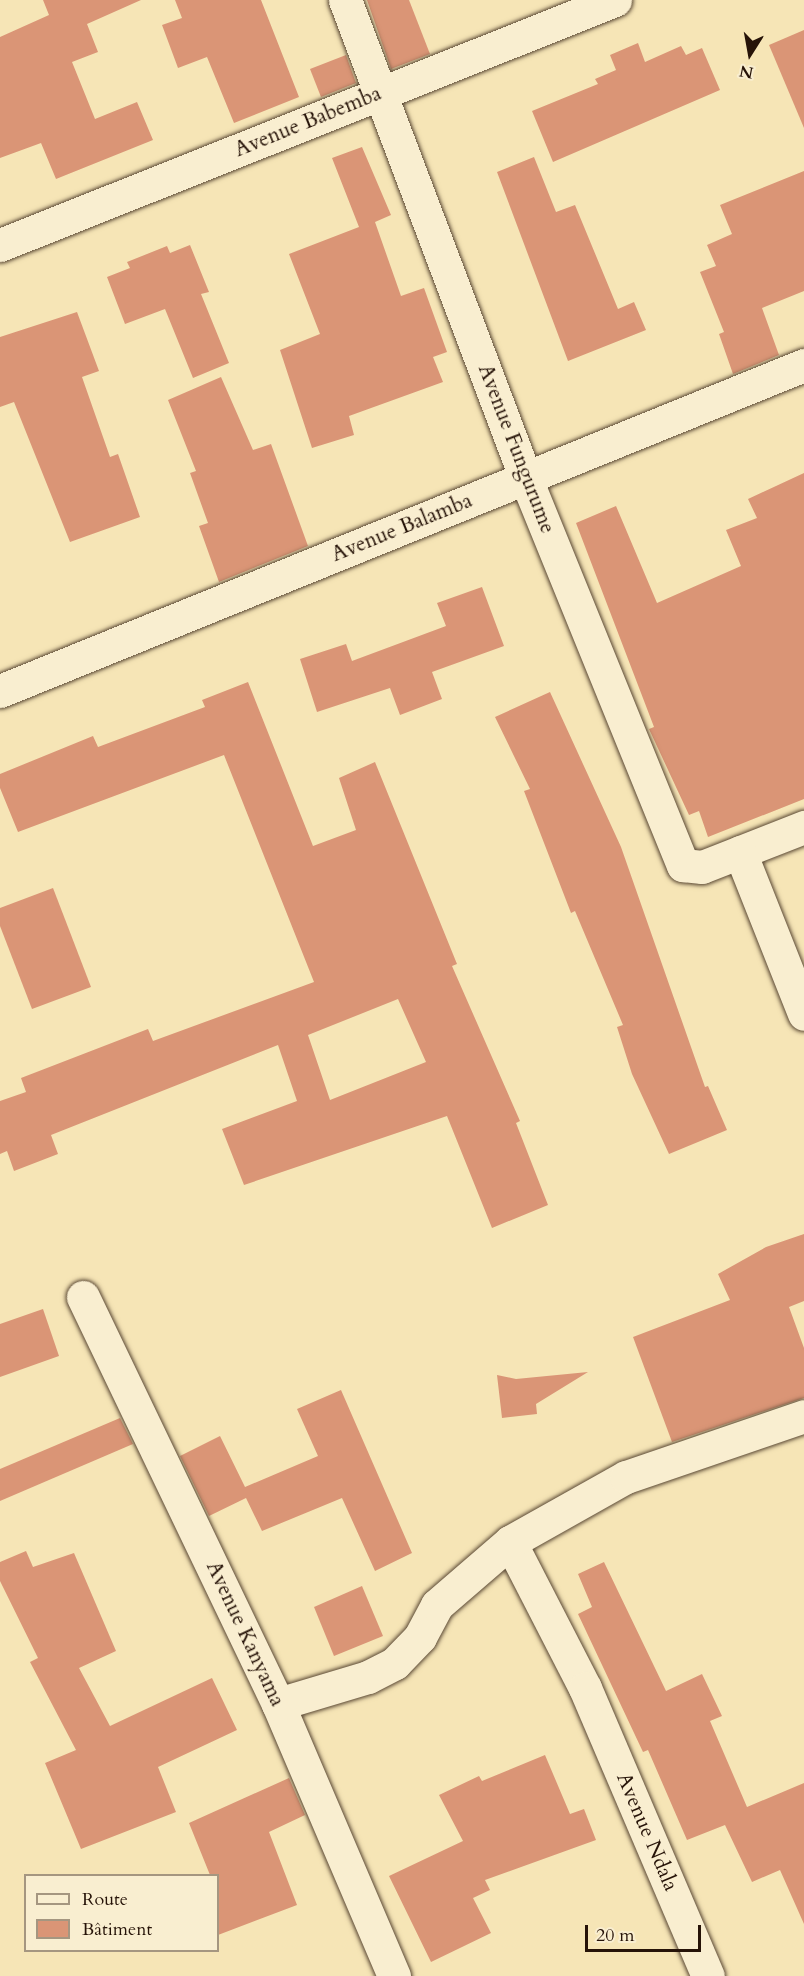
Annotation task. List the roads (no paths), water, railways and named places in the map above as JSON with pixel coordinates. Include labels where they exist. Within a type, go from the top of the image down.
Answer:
[{"type":"street","name":"Avenue Fungurume","points":[[345,0],[526,479],[680,858],[692,868],[727,857]]},
{"type":"street","name":"Avenue Babemba","points":[[0,245],[615,0]]},
{"type":"street","name":"Avenue Balamba","points":[[0,691],[804,365]]},
{"type":"street","points":[[804,826],[727,857],[804,1014]]},
{"type":"street","name":"Avenue Kanyama","points":[[83,1297],[278,1704],[394,1976]]},
{"type":"street","points":[[278,1704],[368,1677],[395,1663],[420,1638],[444,1599],[510,1542],[626,1478],[804,1416]]},
{"type":"street","name":"Avenue Ndala","points":[[510,1542],[585,1689],[708,1976]]}]
